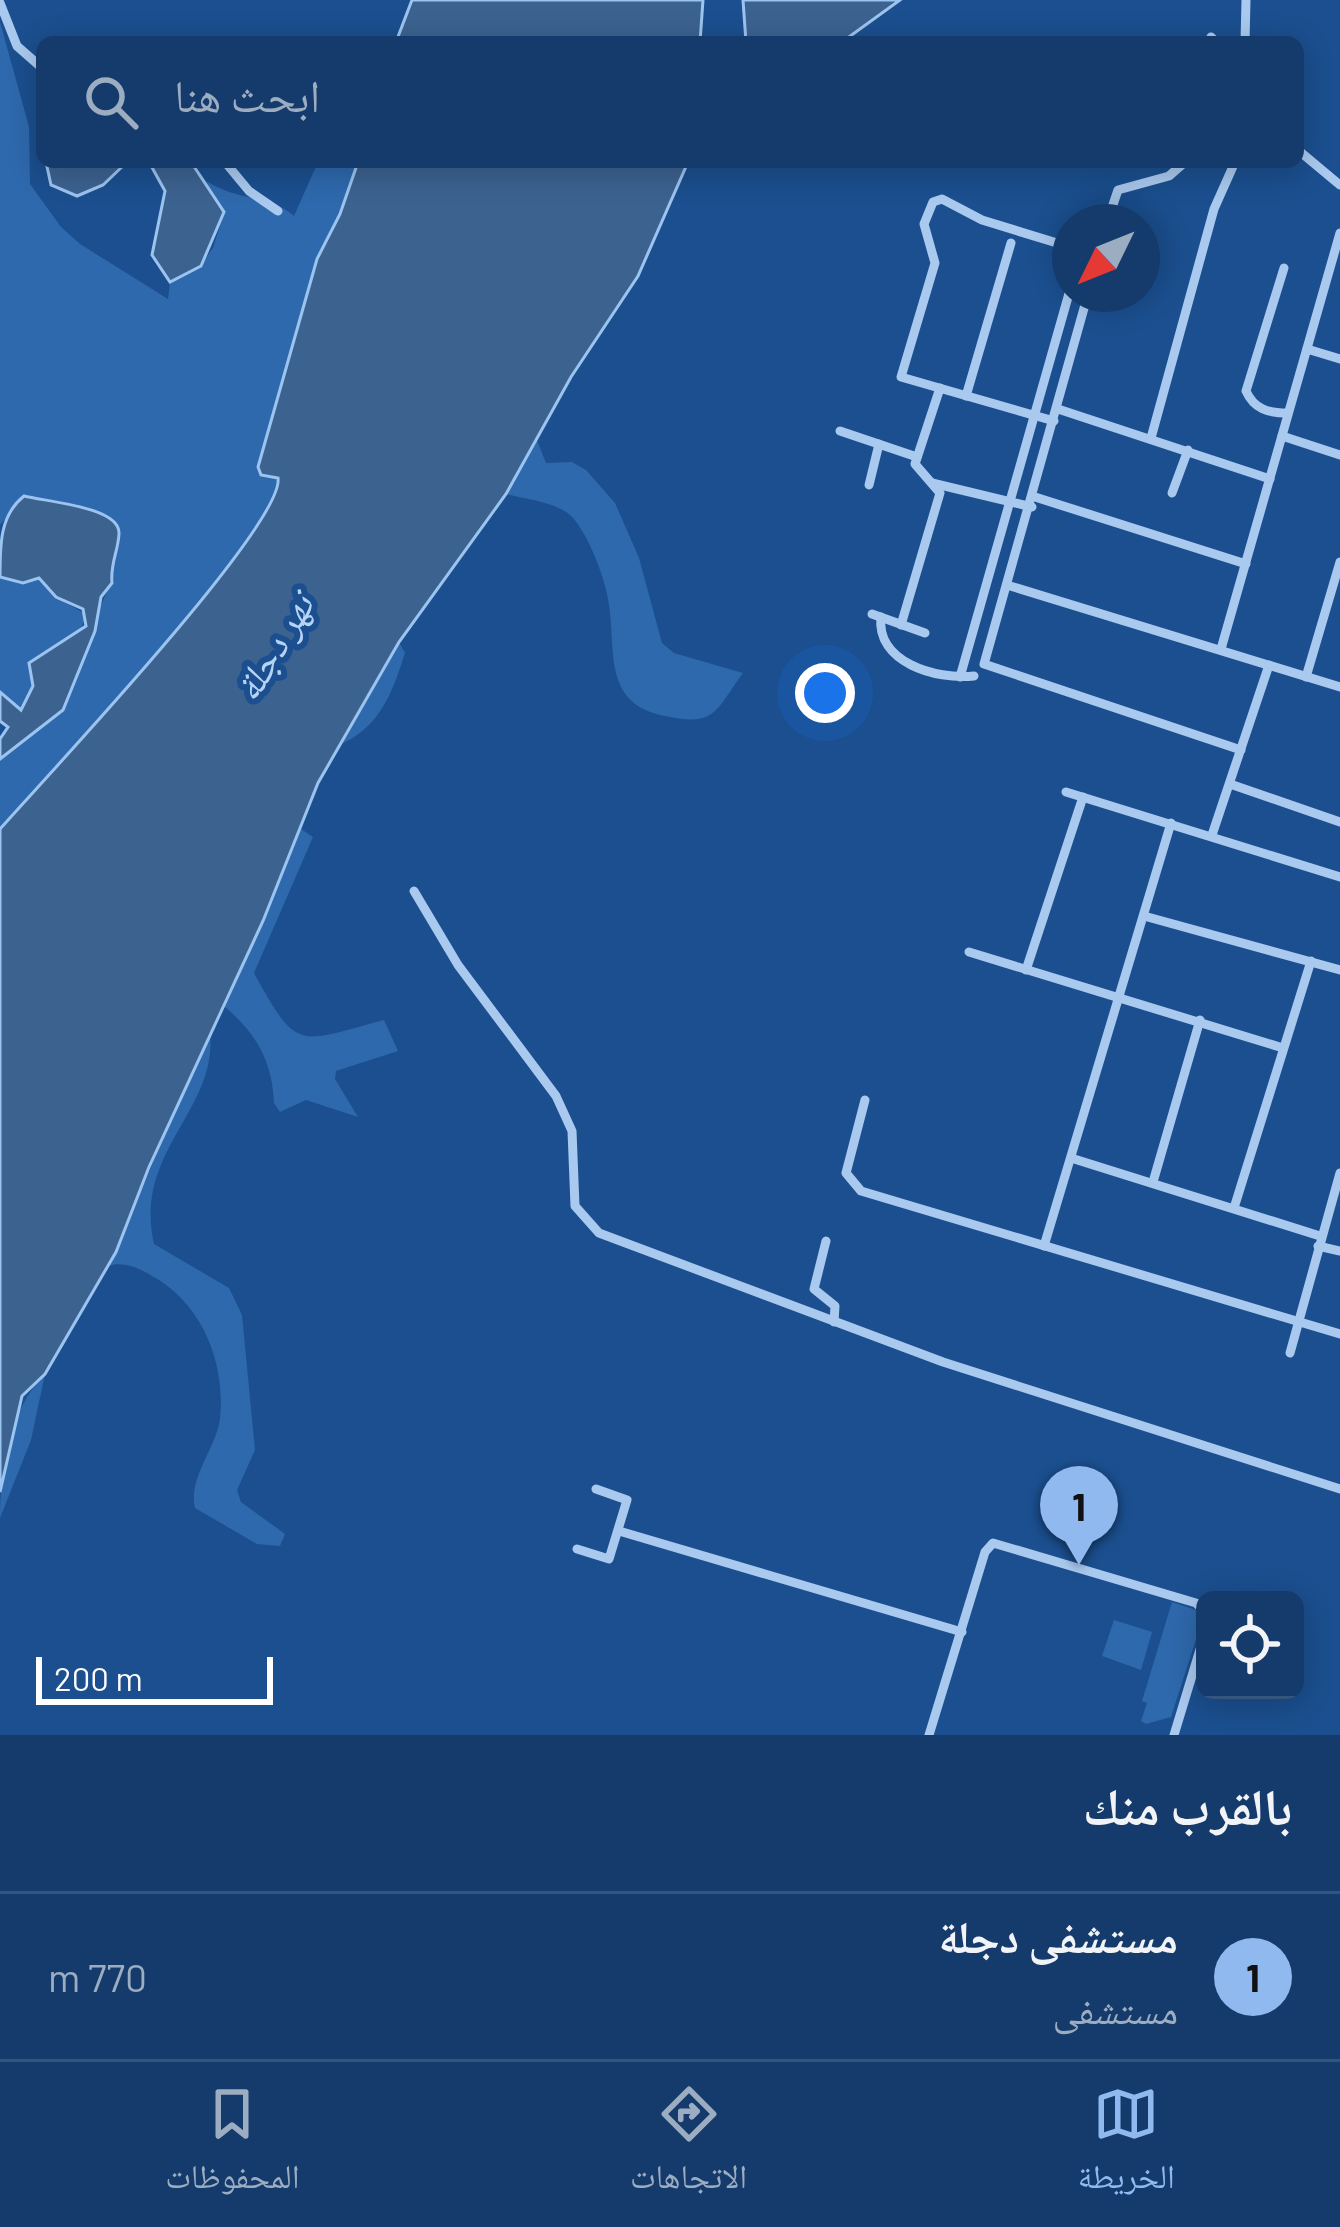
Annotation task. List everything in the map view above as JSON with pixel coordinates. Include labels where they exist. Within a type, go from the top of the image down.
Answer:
[{"type":"street","points":[[1245,36],[1246,0]]},
{"type":"street","points":[[0,3],[17,46],[36,63]]},
{"type":"street","points":[[1304,155],[1340,185]]},
{"type":"street","points":[[230,168],[249,191],[278,211]]},
{"type":"street","points":[[1113,204],[1118,190],[1169,176],[1178,168]]},
{"type":"street","points":[[1151,438],[1214,209],[1231,168]]},
{"type":"street","points":[[1052,241],[982,220],[942,199],[933,202],[924,224],[934,266],[901,377],[1054,421]]},
{"type":"street","points":[[1221,650],[1340,233]]},
{"type":"street","points":[[966,396],[1011,243]]},
{"type":"street","points":[[1284,268],[1246,391],[1250,401],[1269,413],[1287,413]]},
{"type":"street","points":[[960,677],[1064,312]]},
{"type":"street","points":[[1083,312],[984,662],[988,668],[1241,750]]},
{"type":"street","points":[[1307,349],[1340,359]]},
{"type":"street","points":[[940,388],[917,457],[920,474],[932,483],[1033,502],[1246,564]]},
{"type":"street","points":[[1058,409],[1270,478]]},
{"type":"street","points":[[840,431],[917,457]]},
{"type":"street","points":[[1282,436],[1340,455]]},
{"type":"street","points":[[868,485],[879,444]]},
{"type":"street","points":[[1172,493],[1188,450]]},
{"type":"street","points":[[901,625],[939,498],[932,483]]},
{"type":"street","points":[[1306,677],[1340,562]]},
{"type":"street","points":[[1007,585],[1340,687]]},
{"type":"street","points":[[925,633],[877,615],[881,641],[895,657],[960,677],[974,676]]},
{"type":"street","points":[[1212,835],[1269,665]]},
{"type":"street","points":[[1230,784],[1340,822]]},
{"type":"street","points":[[1066,792],[1338,876],[1340,860]]},
{"type":"street","points":[[1026,970],[1083,797]]},
{"type":"street","points":[[1044,1246],[1122,1000],[1171,823]]},
{"type":"street","points":[[413,891],[470,983],[556,1096],[572,1132],[575,1206],[587,1225],[834,1322],[1340,1489]]},
{"type":"street","points":[[1144,916],[1340,970]]},
{"type":"street","points":[[969,952],[1283,1048]]},
{"type":"street","points":[[1234,1208],[1311,961]]},
{"type":"street","points":[[1153,1182],[1199,1021]]},
{"type":"street","points":[[865,1100],[845,1173],[855,1188],[1340,1334]]},
{"type":"street","points":[[1071,1158],[1234,1208],[1340,1251]]},
{"type":"street","points":[[1290,1353],[1340,1172]]},
{"type":"street","points":[[826,1241],[814,1289],[836,1306],[834,1322]]},
{"type":"street","points":[[577,1549],[609,1558],[619,1531],[627,1500],[596,1490]]},
{"type":"street","points":[[619,1531],[962,1632]]},
{"type":"street","points":[[929,1735],[986,1550],[996,1543],[1196,1603]]},
{"type":"street","points":[[1174,1735],[1196,1663]]},
{"type":"shaded area","points":[[0,22],[29,127],[30,184],[61,227],[80,244],[168,299],[170,282],[198,269],[213,248],[223,217],[206,181],[274,204],[294,216],[315,168],[356,168],[340,215],[317,258],[258,467],[259,473],[278,478],[270,504],[204,596],[0,829],[0,759],[65,705],[112,583],[110,562],[119,529],[100,514],[25,496],[0,525]]},
{"type":"shaded area","points":[[536,438],[546,463],[572,462],[586,470],[615,503],[639,558],[662,643],[674,653],[743,673],[713,713],[695,719],[665,716],[645,710],[622,688],[613,658],[605,584],[580,527],[560,509],[506,494]]},
{"type":"shaded area","points":[[0,577],[23,583],[39,578],[56,597],[87,615],[78,635],[29,663],[33,686],[20,711],[0,692]]},
{"type":"shaded area","points":[[399,642],[405,653],[382,708],[364,730],[337,746]]},
{"type":"shaded area","points":[[298,827],[313,837],[254,973],[281,1017],[303,1035],[333,1034],[384,1020],[398,1051],[336,1071],[335,1079],[358,1117],[306,1100],[280,1112],[261,1050],[224,1006]]},
{"type":"shaded area","points":[[210,1032],[202,1085],[155,1183],[154,1244],[229,1288],[242,1315],[255,1450],[237,1490],[241,1502],[285,1534],[280,1546],[257,1544],[195,1508],[195,1486],[220,1419],[214,1356],[197,1318],[170,1288],[136,1268],[108,1266]]},
{"type":"shaded area","points":[[45,1374],[31,1440],[0,1518],[9,1441],[23,1404]]},
{"type":"shaded area","points":[[1172,1602],[1196,1610],[1196,1639],[1171,1717],[1146,1724],[1141,1721],[1147,1703],[1142,1701]]},
{"type":"shaded area","points":[[1114,1620],[1152,1632],[1141,1670],[1102,1656]]},
{"type":"water","points":[[412,0],[703,0],[700,36],[398,36]]},
{"type":"water","points":[[743,0],[900,0],[850,36],[746,36]]},
{"type":"water","points":[[47,168],[121,168],[103,185],[77,196],[51,185]]},
{"type":"water","points":[[152,168],[195,168],[224,212],[201,266],[170,282],[152,255],[165,191]]},
{"type":"water","name":"نهر دجلة","points":[[356,168],[685,168],[638,276],[571,377],[506,494],[399,642],[318,783],[263,921],[149,1167],[116,1252],[45,1374],[22,1396],[0,1492],[0,829],[204,596],[270,504],[278,478],[261,475],[258,467],[317,259]]},
{"type":"water","points":[[24,496],[96,512],[116,525],[119,534],[112,583],[101,597],[95,631],[63,710],[0,759],[0,739],[8,727],[0,721],[0,692],[21,710],[33,686],[29,663],[86,626],[83,609],[56,597],[39,578],[23,583],[0,577],[6,521]]},
{"type":"place","name":"مستشفى دجلة","points":[[1079,1565]]}]
